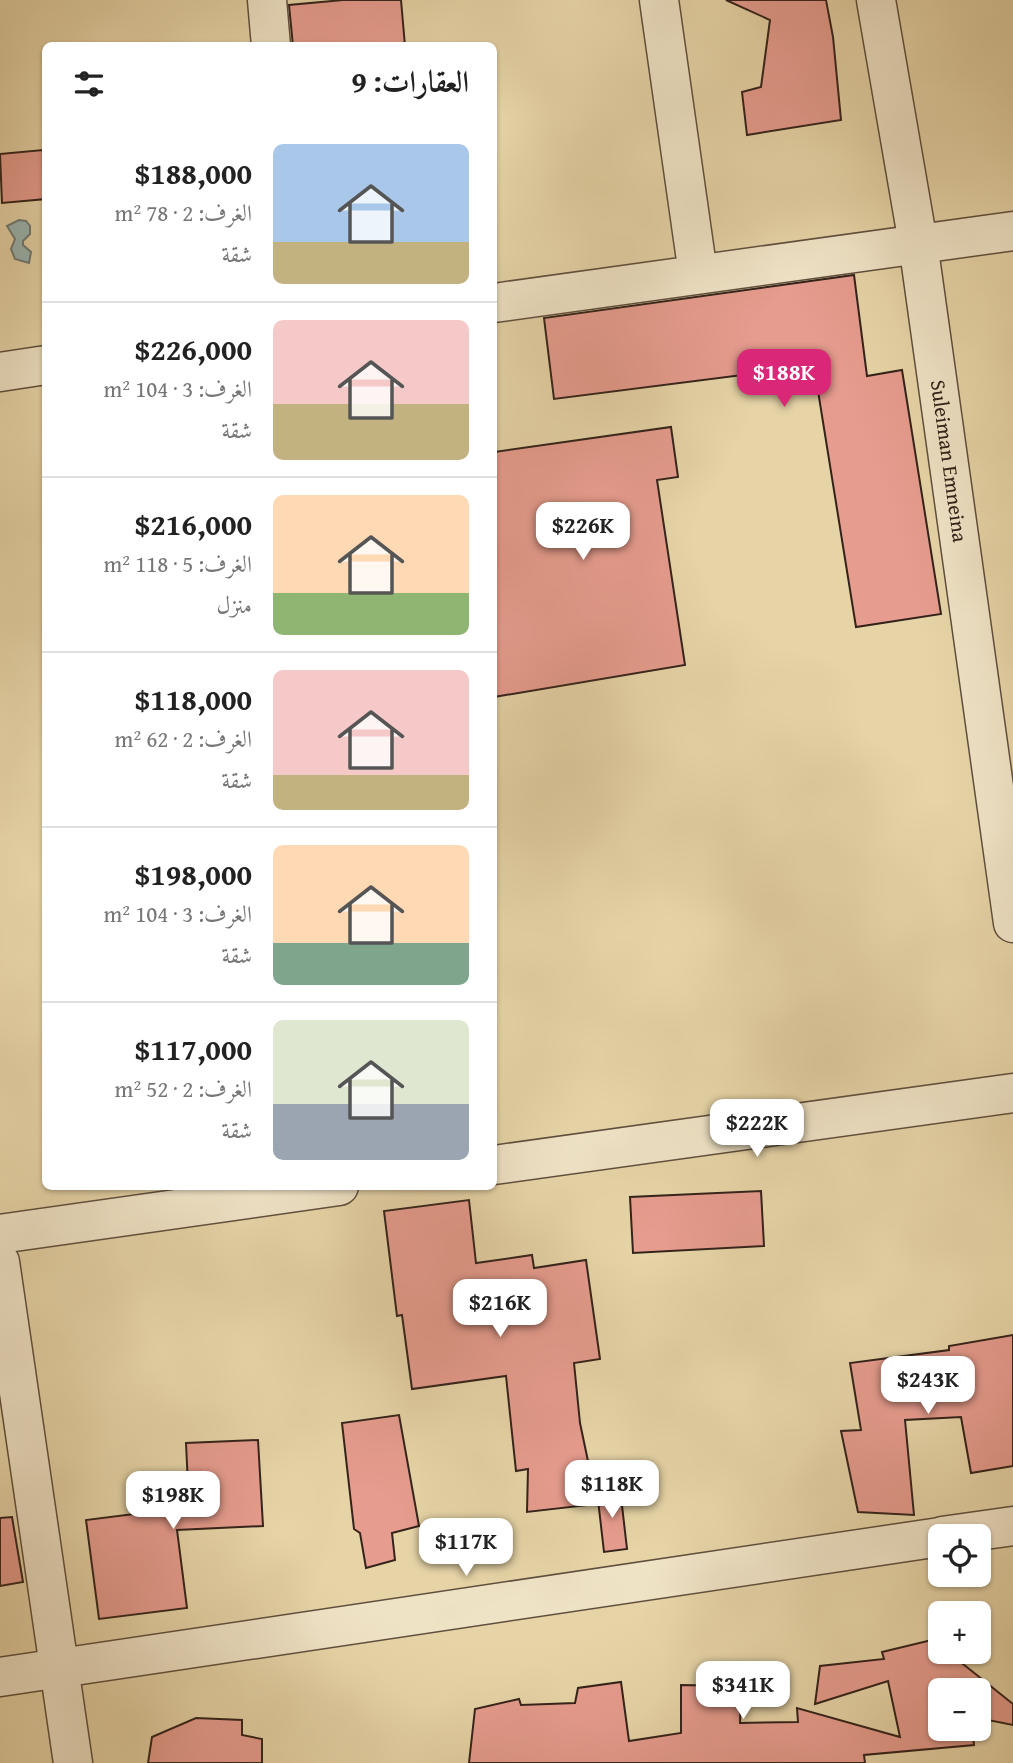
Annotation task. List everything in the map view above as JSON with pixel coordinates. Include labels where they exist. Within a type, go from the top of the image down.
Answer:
[{"type":"street","points":[[267,0],[271,42]]},
{"type":"street","points":[[659,0],[698,274]]},
{"type":"street","name":"Suleiman Emneina","points":[[876,0],[918,243],[1013,923]]},
{"type":"street","points":[[497,303],[1013,231]]},
{"type":"street","points":[[0,372],[42,366]]},
{"type":"street","points":[[497,1165],[1013,1093]]},
{"type":"street","points":[[0,1234],[311,1190]]},
{"type":"street","points":[[0,1262],[74,1763]]},
{"type":"street","points":[[991,1529],[1013,1526]]},
{"type":"street","points":[[0,1677],[928,1539]]},
{"type":"water","points":[[19,220],[26,221],[30,226],[30,234],[23,241],[23,245],[31,252],[29,263],[15,259],[11,249],[15,239],[7,226]]},
{"type":"building","points":[[343,0],[401,0],[405,42],[293,42],[289,5]]},
{"type":"building","points":[[726,0],[826,0],[833,37],[841,120],[747,135],[742,92],[761,87],[770,20]]},
{"type":"building","points":[[42,150],[42,199],[2,203],[0,154]]},
{"type":"building","points":[[854,275],[867,376],[902,370],[941,614],[856,627],[814,366],[554,399],[544,318]]},
{"type":"building","points":[[671,427],[678,477],[657,480],[685,665],[497,696],[497,452]]},
{"type":"building","points":[[761,1191],[764,1246],[633,1253],[630,1197]]},
{"type":"building","points":[[469,1200],[476,1263],[532,1255],[534,1268],[586,1260],[600,1359],[574,1363],[580,1423],[597,1504],[527,1512],[528,1469],[516,1471],[506,1376],[412,1389],[402,1315],[397,1316],[384,1211]]},
{"type":"building","points":[[1013,1335],[1013,1466],[971,1473],[961,1417],[905,1420],[914,1515],[858,1512],[841,1431],[861,1430],[850,1363],[949,1350],[949,1346]]},
{"type":"building","points":[[399,1415],[419,1526],[392,1533],[395,1560],[366,1568],[360,1533],[354,1529],[342,1423]]},
{"type":"building","points":[[258,1440],[263,1526],[177,1530],[187,1608],[99,1619],[86,1520],[189,1507],[186,1443]]},
{"type":"building","points":[[620,1488],[627,1549],[604,1552],[597,1491]]},
{"type":"building","points":[[12,1517],[23,1582],[0,1586],[0,1518]]},
{"type":"building","points":[[928,1641],[928,1664],[963,1664],[980,1678],[928,1678],[928,1741],[974,1741],[974,1745],[864,1755],[865,1763],[469,1763],[475,1709],[519,1699],[521,1705],[575,1703],[578,1688],[621,1682],[629,1741],[681,1733],[681,1685],[741,1686],[740,1723],[798,1722],[797,1708],[900,1737],[888,1681],[815,1704],[820,1666],[884,1659],[882,1652]]},
{"type":"building","points":[[991,1686],[1013,1704],[1013,1725],[991,1721]]},
{"type":"building","points":[[196,1718],[242,1720],[242,1735],[262,1739],[262,1763],[148,1763],[152,1737]]}]
